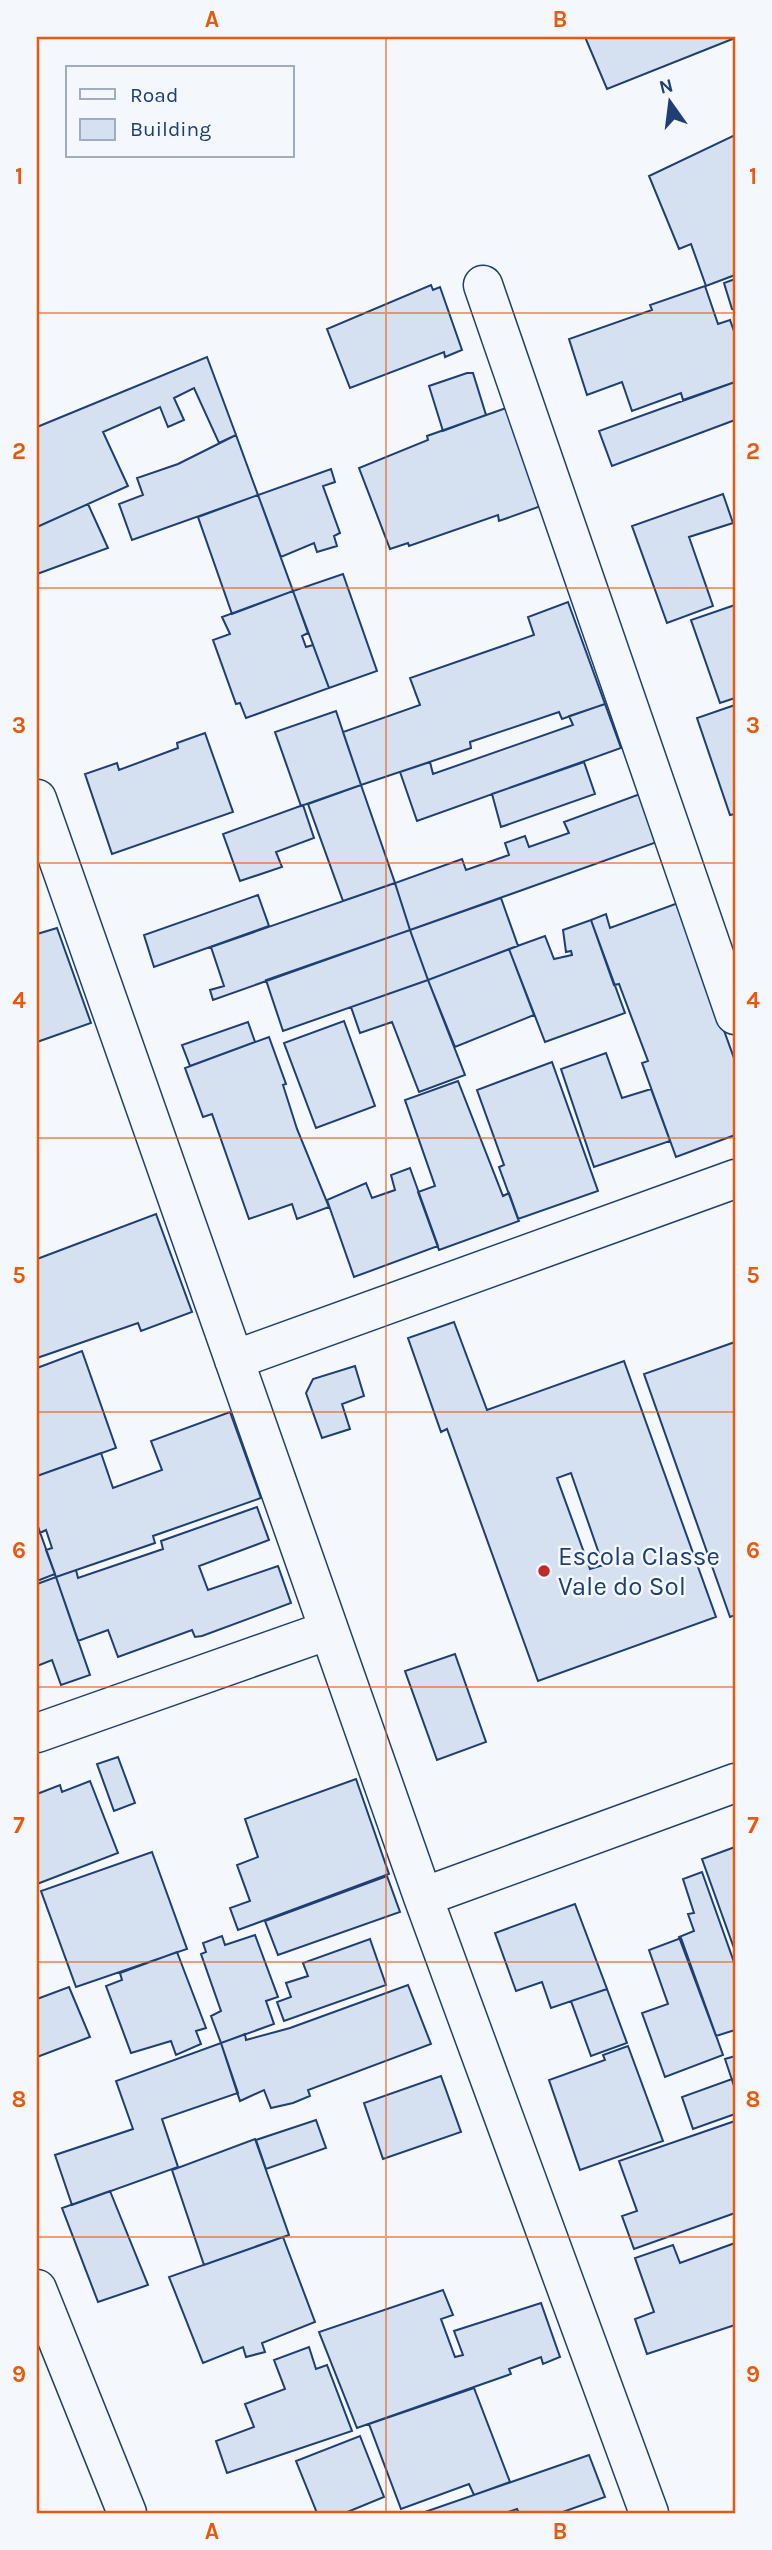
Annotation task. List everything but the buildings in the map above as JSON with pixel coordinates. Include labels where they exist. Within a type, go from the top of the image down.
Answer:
[{"type":"street","points":[[483,285],[735,1015]]},
{"type":"street","points":[[37,799],[423,1897],[649,2513]]},
{"type":"street","points":[[234,1360],[735,1179]]},
{"type":"street","points":[[37,1733],[329,1630]]},
{"type":"street","points":[[423,1897],[735,1783]]},
{"type":"street","points":[[37,2290],[127,2513]]},
{"type":"place","name":"Escola Classe Vale do Sol","points":[[544,1571]]}]
